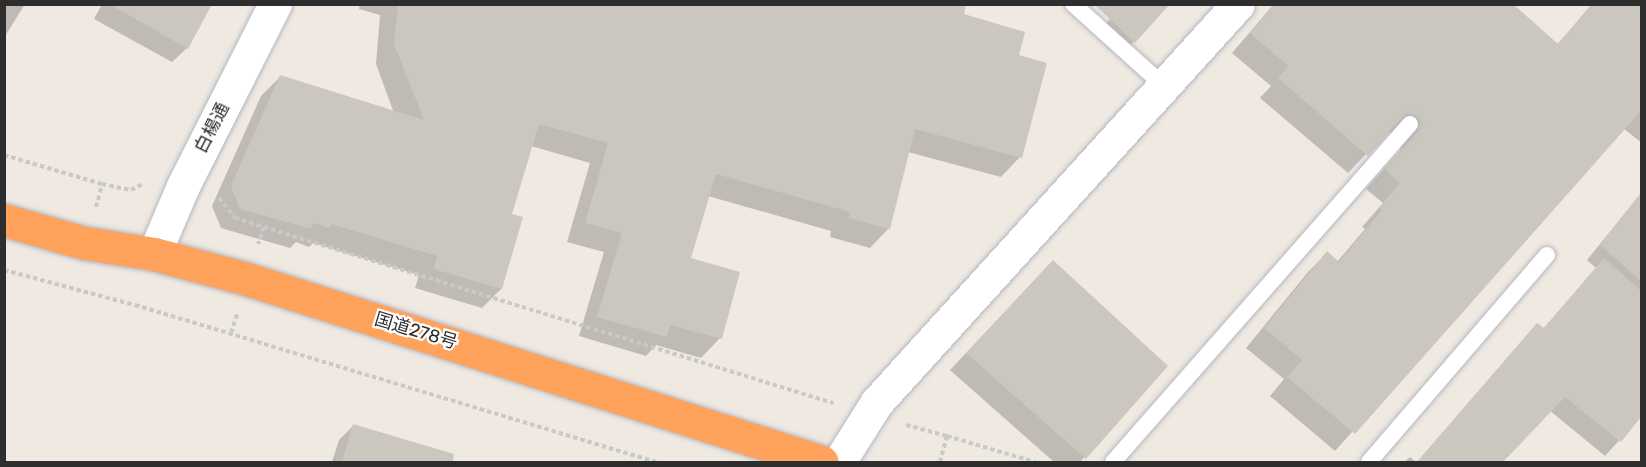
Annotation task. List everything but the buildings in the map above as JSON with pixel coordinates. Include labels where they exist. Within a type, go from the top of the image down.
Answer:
[{"type":"highway","name":"国道278号","points":[[4,220],[85,243],[154,254],[498,357],[822,462]]},
{"type":"street","name":"白楊通","points":[[154,254],[183,186],[275,4]]},
{"type":"street","points":[[839,462],[869,414],[1238,4]]},
{"type":"lane","points":[[1073,4],[1164,86]]},
{"type":"lane","points":[[1113,462],[1410,124]]},
{"type":"lane","points":[[1369,462],[1547,255]]},
{"type":"path","points":[[4,155],[102,184]]},
{"type":"path","points":[[264,227],[869,414],[1035,462]]},
{"type":"path","points":[[4,270],[167,314],[656,462]]},
{"type":"path","points":[[940,462],[947,436]]}]
